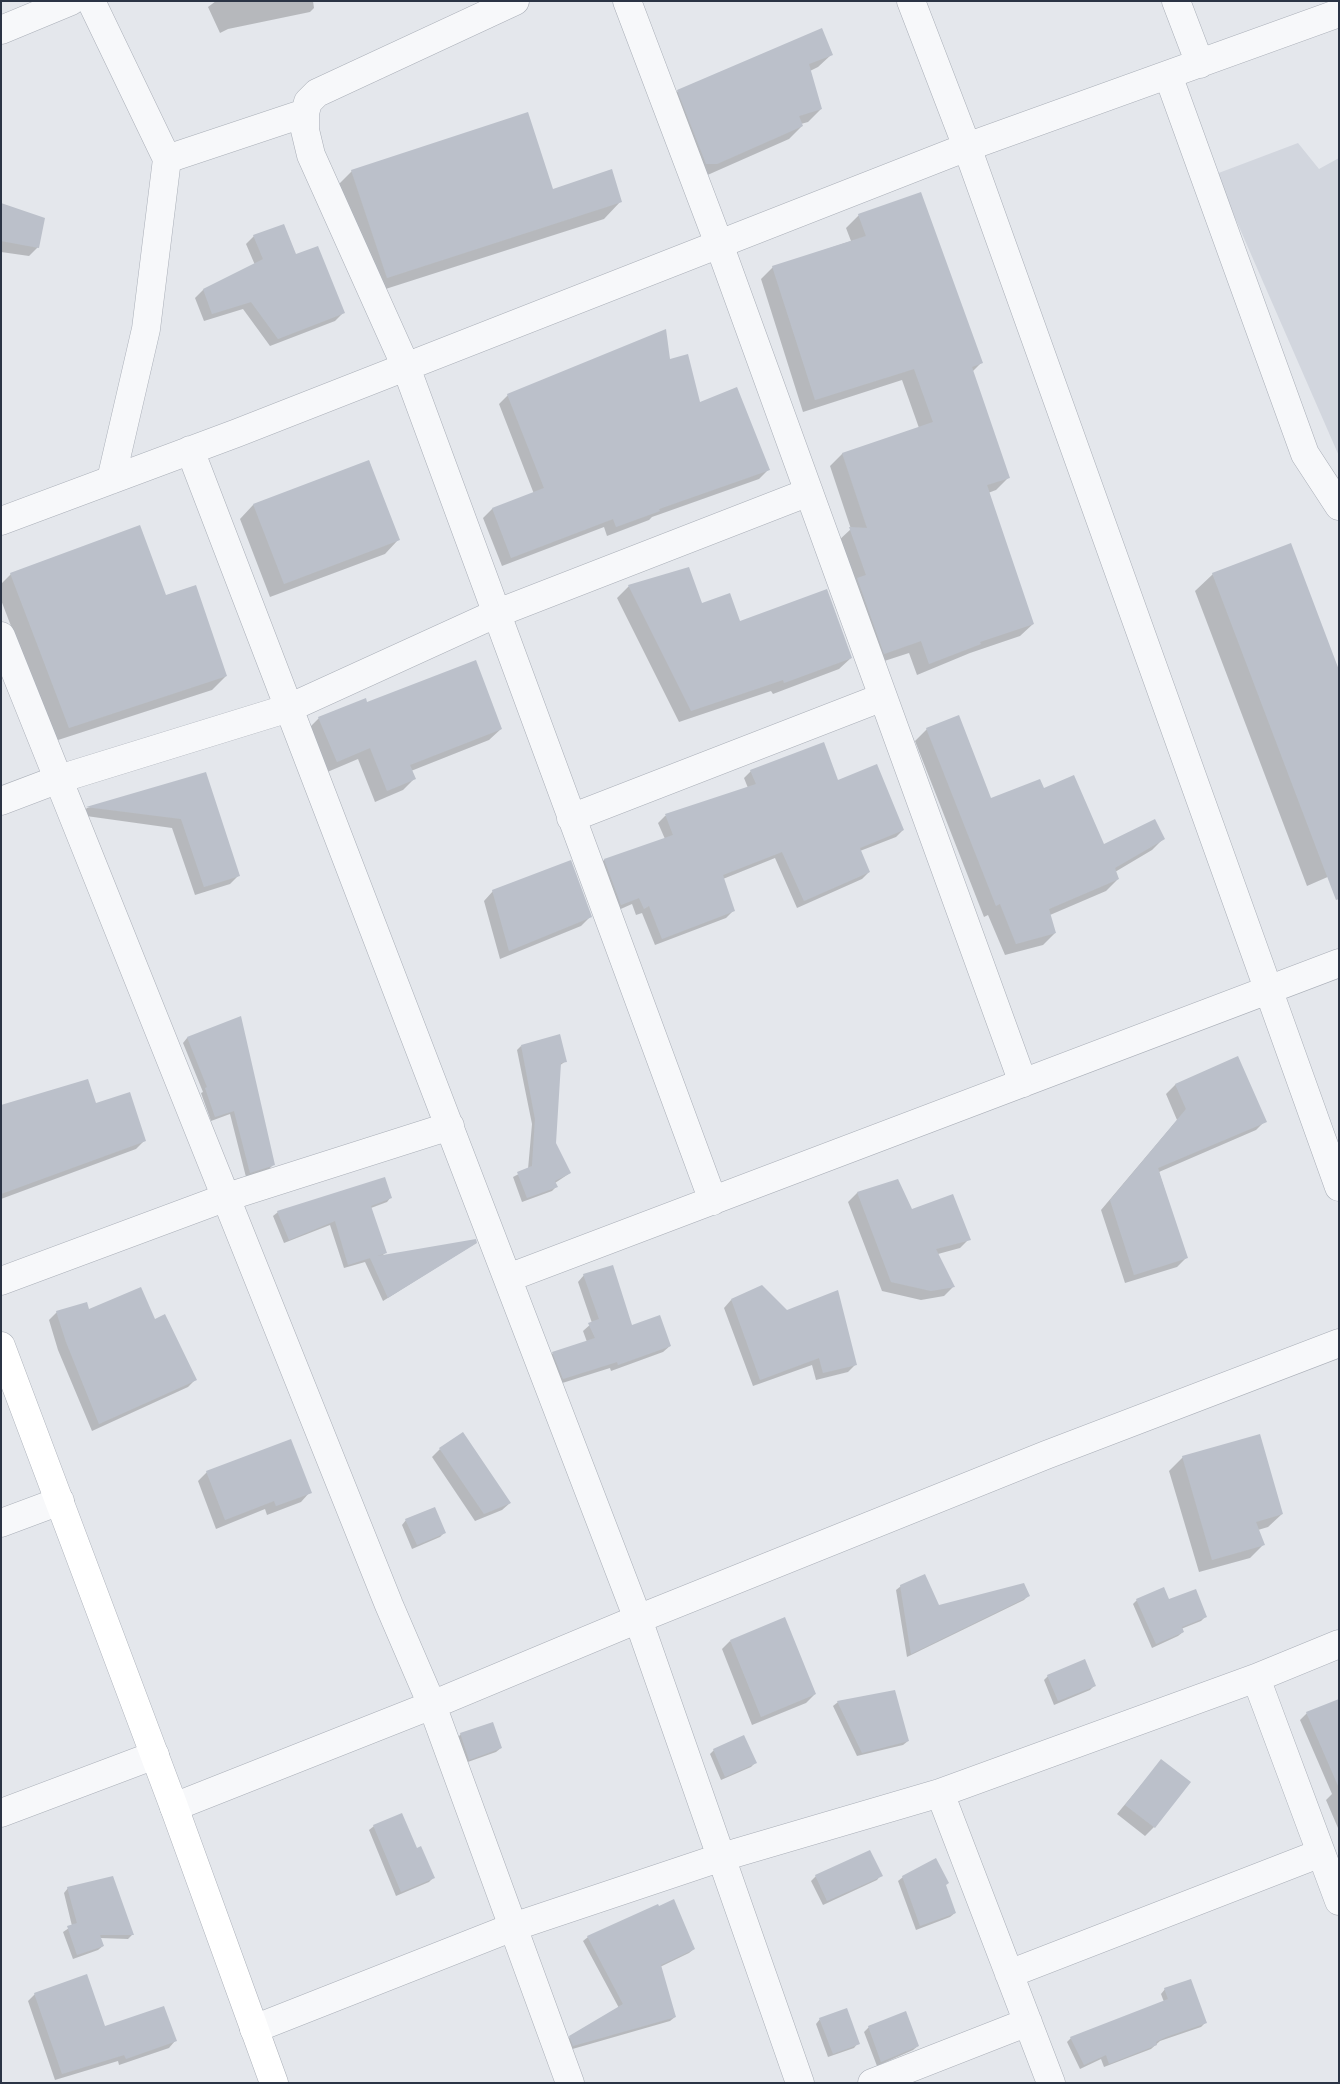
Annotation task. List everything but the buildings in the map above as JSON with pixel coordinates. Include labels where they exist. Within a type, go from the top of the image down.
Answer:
[{"type":"main road","points":[[1,1346],[155,1755],[274,2083]]},
{"type":"street","points":[[1,30],[71,1]]},
{"type":"street","points":[[91,1],[167,159],[146,329],[111,480]]},
{"type":"street","points":[[516,1],[317,93],[308,102],[305,113],[305,130],[311,155],[406,367],[495,614],[713,1201]]},
{"type":"street","points":[[627,1],[719,244],[1023,1083]]},
{"type":"street","points":[[911,1],[967,147],[1339,1187]]},
{"type":"street","points":[[1176,1],[1200,64]]},
{"type":"street","points":[[1,521],[406,367],[967,147],[1339,13]]},
{"type":"street","points":[[1168,75],[1305,454],[1322,483],[1339,506]]},
{"type":"street","points":[[167,159],[305,113]]},
{"type":"street","points":[[190,450],[638,1619],[800,2083]]},
{"type":"street","points":[[1,801],[59,779],[290,708],[495,614],[809,492]]},
{"type":"street","points":[[1,636],[389,1605],[432,1705],[570,2083]]},
{"type":"street","points":[[571,818],[883,697]]},
{"type":"street","points":[[508,1278],[1339,963]]},
{"type":"street","points":[[1,1281],[227,1197],[450,1126]]},
{"type":"street","points":[[174,1807],[432,1705],[638,1619],[1037,1458],[1339,1343]]},
{"type":"street","points":[[1,1523],[60,1501]]},
{"type":"street","points":[[254,2029],[513,1927],[722,1857],[940,1793],[1256,1678],[1339,1644]]},
{"type":"street","points":[[1256,1678],[1339,1901]]},
{"type":"street","points":[[1,1813],[155,1755]]},
{"type":"street","points":[[940,1793],[1051,2083]]},
{"type":"street","points":[[1010,1974],[1321,1853]]},
{"type":"street","points":[[872,2083],[1028,2022]]},
{"type":"shaded area","points":[[1298,143],[1319,169],[1339,158],[1339,456],[1216,174]]}]
